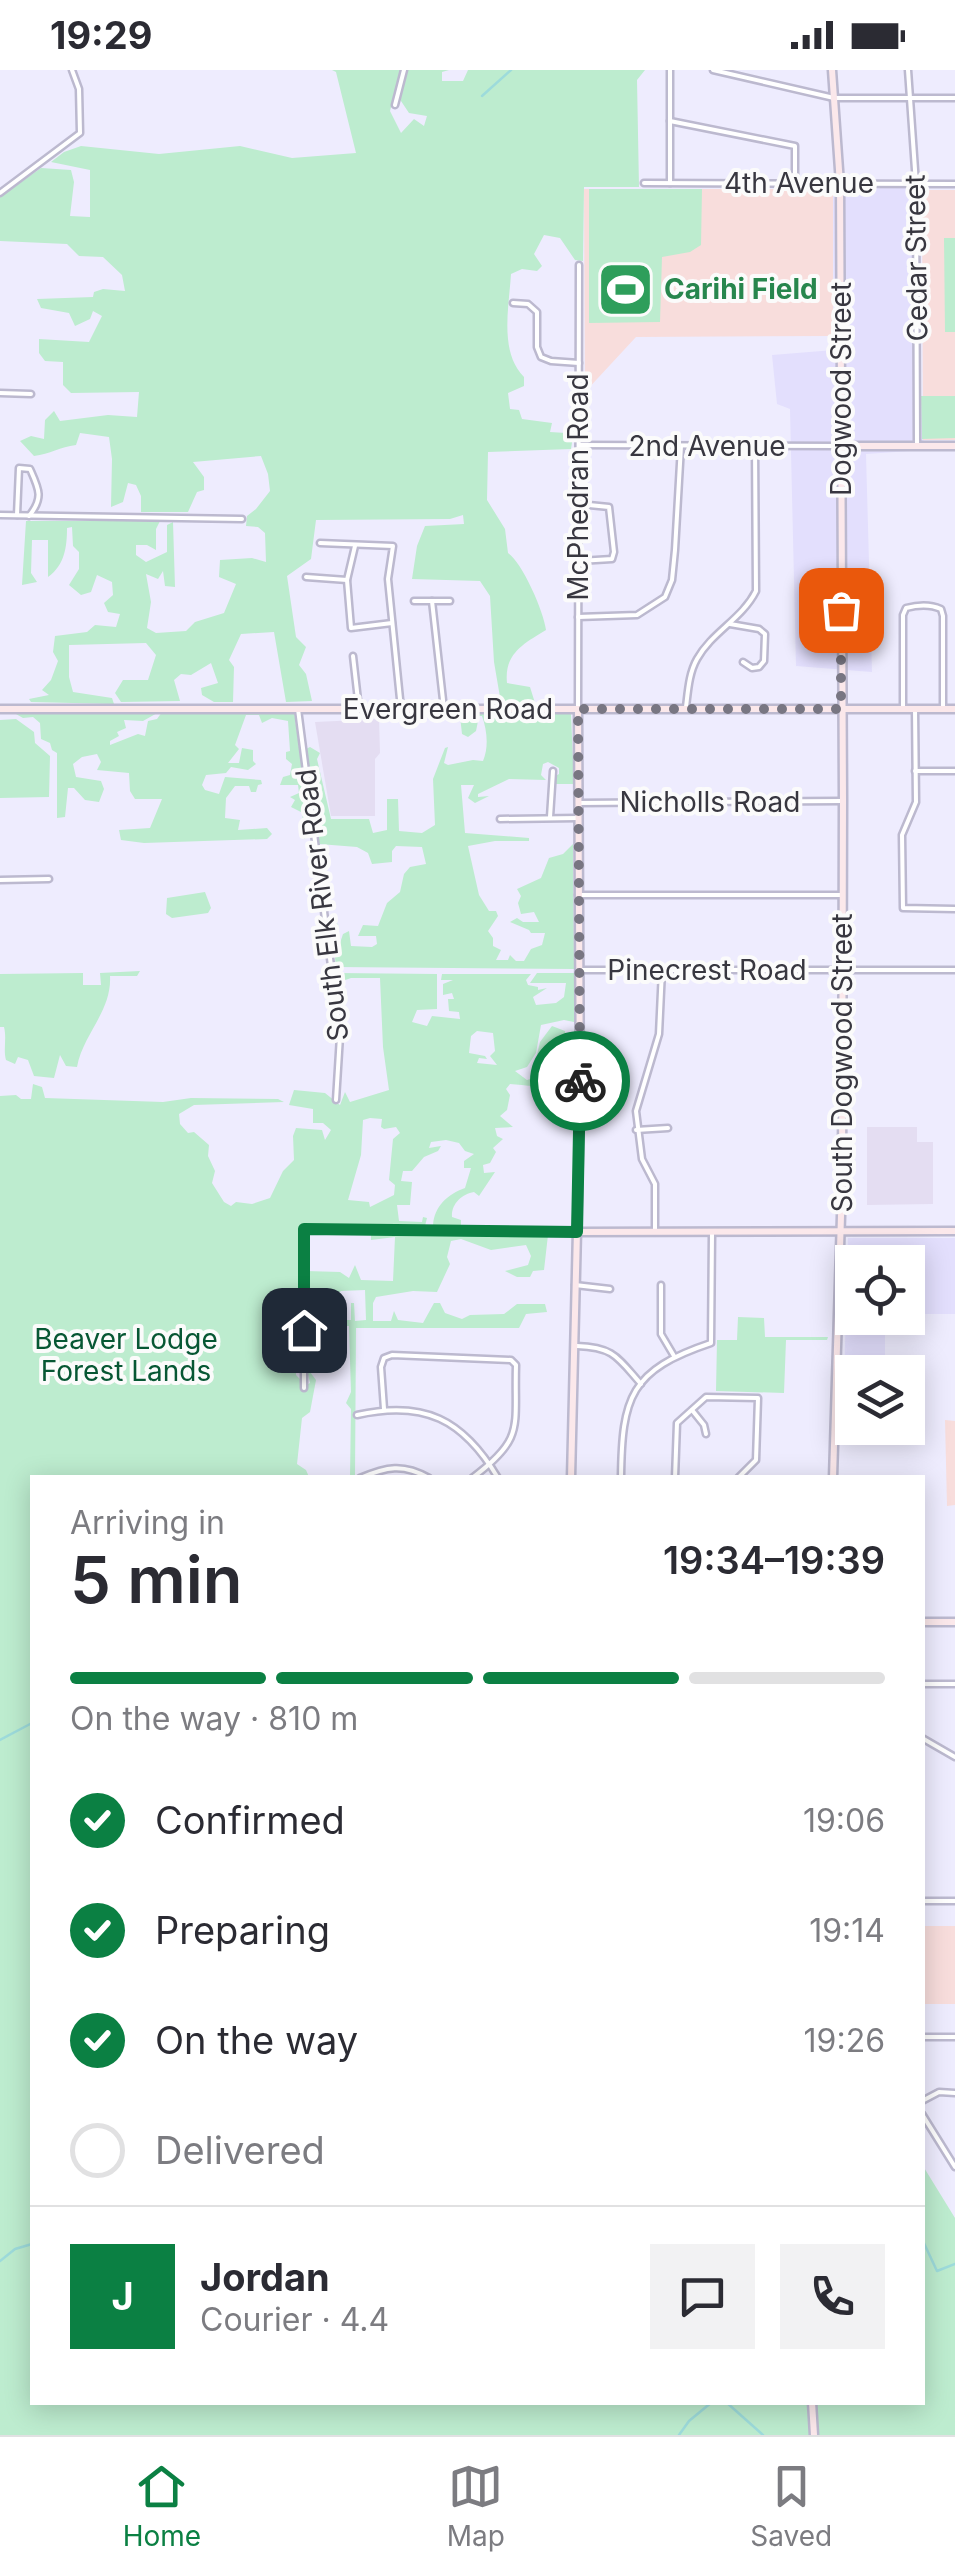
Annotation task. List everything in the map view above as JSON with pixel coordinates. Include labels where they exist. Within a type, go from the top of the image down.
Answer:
[{"type":"street","points":[[0,193],[80,133],[79,90],[72,70]]},
{"type":"street","points":[[395,106],[404,70]]},
{"type":"street","points":[[670,70],[670,183]]},
{"type":"street","points":[[713,70],[834,98],[955,98]]},
{"type":"street","name":"Dogwood Street","points":[[832,70],[840,184],[841,709]]},
{"type":"street","name":"Cedar Street","points":[[908,70],[916,184],[918,446]]},
{"type":"street","points":[[670,121],[795,146],[796,183]]},
{"type":"street","name":"4th Avenue","points":[[644,183],[955,184]]},
{"type":"street","name":"McPhedran Road","points":[[578,709],[579,265]]},
{"type":"street","points":[[514,303],[528,304],[537,312],[537,347],[542,357],[551,362],[578,363]]},
{"type":"street","points":[[0,393],[31,394]]},
{"type":"street","name":"2nd Avenue","points":[[579,446],[955,446]]},
{"type":"street","points":[[578,617],[636,615],[668,592],[675,550],[680,446]]},
{"type":"street","points":[[686,708],[697,659],[750,604],[756,591],[755,446]]},
{"type":"street","points":[[16,516],[19,468],[30,469],[40,492],[39,503],[29,516]]},
{"type":"street","points":[[578,561],[604,562],[612,559],[614,552],[610,507],[579,504]]},
{"type":"street","points":[[0,516],[242,518]]},
{"type":"street","points":[[320,543],[392,546],[388,579],[401,709]]},
{"type":"street","points":[[355,545],[347,580],[351,628],[392,624]]},
{"type":"street","points":[[306,577],[347,580]]},
{"type":"street","points":[[414,601],[450,601]]},
{"type":"street","points":[[432,601],[444,709]]},
{"type":"street","points":[[903,709],[903,615],[906,608],[925,606],[940,609],[943,616],[943,709]]},
{"type":"street","points":[[729,624],[759,629],[765,634],[764,661],[752,668],[742,662]]},
{"type":"street","points":[[353,656],[359,709]]},
{"type":"street","name":"Evergreen Road","points":[[0,709],[955,709]]},
{"type":"street","name":"South Elk River Road","points":[[298,709],[340,1036],[336,1100]]},
{"type":"street","points":[[570,1475],[577,1232],[578,709]]},
{"type":"street","name":"South Dogwood Street","points":[[833,1475],[841,1232],[841,709]]},
{"type":"street","points":[[915,709],[916,802],[902,836],[903,908],[955,909]]},
{"type":"street","points":[[915,771],[955,771]]},
{"type":"street","points":[[550,817],[552,772]]},
{"type":"street","name":"Nicholls Road","points":[[578,803],[843,802]]},
{"type":"street","points":[[511,810],[511,818]]},
{"type":"street","points":[[500,820],[578,818]]},
{"type":"street","points":[[0,880],[49,879]]},
{"type":"street","points":[[578,895],[842,895]]},
{"type":"street","name":"Pinecrest Road","points":[[579,970],[955,970]]},
{"type":"street","points":[[655,1232],[655,1184],[642,1158],[636,1111],[659,1034],[662,970]]},
{"type":"street","points":[[636,1130],[668,1128]]},
{"type":"street","points":[[304,1388],[304,1229],[955,1232]]},
{"type":"street","points":[[621,1475],[622,1424],[631,1396],[674,1356],[711,1343],[712,1232]]},
{"type":"street","points":[[574,1285],[610,1289]]},
{"type":"street","points":[[661,1286],[661,1334],[674,1356]]},
{"type":"street","points":[[572,1346],[601,1347],[612,1352],[642,1384]]},
{"type":"street","points":[[384,1409],[384,1358],[392,1355],[511,1360],[516,1365],[514,1434],[508,1448],[476,1475]]},
{"type":"street","points":[[675,1475],[677,1424],[692,1410],[706,1398],[758,1398],[756,1460],[741,1475]]},
{"type":"street","points":[[357,1415],[406,1409],[446,1421],[464,1433],[496,1475]]},
{"type":"street","points":[[692,1410],[706,1434]]},
{"type":"street","points":[[368,1475],[401,1467],[421,1475]]},
{"type":"street","points":[[925,1622],[955,1622]]},
{"type":"street","points":[[925,1684],[955,1684]]},
{"type":"street","points":[[925,1740],[954,1755]]},
{"type":"street","points":[[925,1901],[955,1901]]},
{"type":"street","points":[[925,2036],[955,2037]]},
{"type":"street","points":[[925,2099],[938,2092],[955,2092]]},
{"type":"street","points":[[925,2119],[955,2168]]},
{"type":"street","points":[[812,2405],[814,2435]]},
{"type":"shaded area","points":[[908,187],[924,450],[866,454],[872,672],[796,666],[790,409],[777,404],[772,355],[834,350],[833,189]]},
{"type":"shaded area","points":[[584,189],[833,189],[833,336],[636,337],[585,392]]},
{"type":"shaded area","points":[[922,190],[955,190],[955,440],[923,440]]},
{"type":"shaded area","points":[[379,719],[375,816],[331,816],[315,722]]},
{"type":"shaded area","points":[[867,1127],[917,1127],[917,1142],[933,1142],[933,1204],[867,1205]]},
{"type":"shaded area","points":[[848,1238],[955,1238],[955,1314],[925,1314],[925,1245],[848,1245]]},
{"type":"shaded area","points":[[845,1335],[885,1335],[885,1355],[845,1355]]},
{"type":"shaded area","points":[[945,1420],[955,1421],[955,1505],[947,1506]]},
{"type":"shaded area","points":[[925,1926],[955,1926],[955,2004],[925,2004]]},
{"type":"green space","points":[[332,70],[401,70],[390,111],[401,133],[414,119],[424,126],[427,116],[409,113],[399,98],[407,70],[449,70],[442,72],[442,81],[463,81],[468,70],[645,70],[637,80],[639,187],[584,187],[583,261],[575,260],[560,238],[544,235],[534,254],[542,266],[537,271],[522,269],[511,274],[508,342],[516,367],[524,377],[524,386],[508,393],[510,409],[519,410],[522,419],[552,423],[550,432],[566,433],[566,424],[575,423],[571,449],[488,452],[487,500],[505,529],[508,553],[532,588],[546,630],[517,651],[507,673],[507,683],[530,687],[535,703],[501,703],[490,596],[480,581],[412,579],[417,546],[425,526],[464,524],[463,515],[450,519],[316,520],[311,559],[287,576],[296,637],[306,647],[299,665],[306,674],[312,701],[286,702],[274,632],[241,634],[229,660],[234,667],[233,702],[214,702],[202,695],[201,688],[218,683],[211,663],[174,680],[180,701],[121,702],[115,693],[123,680],[148,680],[156,655],[146,643],[69,645],[73,692],[112,698],[114,704],[31,702],[29,699],[49,695],[42,690],[51,680],[58,661],[53,652],[55,636],[87,632],[95,625],[116,627],[120,614],[108,612],[104,603],[113,595],[112,582],[97,575],[91,592],[81,595],[69,585],[79,569],[72,527],[67,528],[61,561],[48,577],[48,540],[32,540],[31,573],[37,582],[22,585],[26,521],[160,521],[156,550],[136,545],[136,555],[146,562],[167,552],[167,525],[173,522],[175,587],[165,586],[163,571],[158,579],[146,574],[151,602],[147,628],[156,633],[186,631],[195,622],[224,613],[236,584],[219,577],[220,560],[252,558],[266,562],[265,533],[258,527],[246,526],[247,516],[270,491],[261,456],[193,462],[204,477],[204,490],[197,492],[188,512],[141,512],[141,496],[136,485],[128,483],[123,502],[111,507],[109,437],[80,433],[76,445],[34,456],[20,441],[31,436],[44,439],[45,420],[54,411],[60,421],[108,415],[137,417],[139,392],[71,393],[63,385],[63,362],[45,361],[39,353],[39,339],[89,342],[102,316],[93,311],[90,319],[75,326],[69,313],[41,308],[37,299],[93,297],[94,292],[103,289],[125,291],[122,275],[103,257],[79,256],[67,244],[0,241],[0,197],[41,168],[71,170],[74,182],[70,216],[90,217],[90,170],[51,162],[81,146],[159,154],[240,146],[292,158],[356,153],[336,72]]},
{"type":"green space","name":"Carihi Field","points":[[589,189],[702,189],[701,245],[690,252],[662,257],[660,322],[589,323]]},
{"type":"green space","points":[[944,238],[955,238],[955,332],[945,332]]},
{"type":"green space","points":[[921,396],[955,396],[955,438],[922,439]]},
{"type":"green space","points":[[294,711],[311,835],[304,839],[303,813],[291,807],[295,800],[290,797],[299,793],[298,785],[280,785],[283,777],[290,775],[292,764],[286,759],[286,752],[290,751],[288,721],[272,718],[262,723],[259,715],[246,715],[235,745],[239,749],[228,763],[239,763],[242,748],[253,750],[256,764],[248,770],[231,767],[226,773],[206,775],[202,785],[205,790],[219,794],[225,777],[261,780],[256,792],[251,792],[249,786],[235,786],[226,798],[225,818],[240,820],[238,830],[267,828],[272,834],[267,839],[144,843],[121,840],[119,830],[150,828],[162,799],[135,799],[130,791],[129,773],[97,770],[101,762],[97,754],[73,764],[76,777],[101,781],[104,789],[99,802],[85,800],[74,788],[68,788],[65,817],[57,818],[57,753],[41,739],[40,723],[33,717],[16,714],[159,712],[143,721],[124,720],[126,728],[117,732],[119,736],[110,745],[138,734],[145,736],[148,721],[157,719],[162,712]]},
{"type":"green space","points":[[453,712],[571,714],[574,784],[552,784],[559,768],[548,762],[543,764],[541,775],[546,780],[509,779],[478,794],[489,796],[475,803],[468,798],[474,785],[461,785],[465,833],[529,838],[468,846],[479,895],[489,911],[496,911],[498,916],[488,931],[493,946],[501,950],[496,960],[508,960],[510,955],[516,961],[524,961],[531,949],[542,945],[545,933],[531,933],[510,922],[517,918],[539,922],[534,912],[521,914],[517,889],[541,878],[549,858],[563,854],[573,844],[574,969],[336,967],[331,922],[338,924],[340,943],[349,931],[351,946],[377,944],[376,936],[358,936],[363,925],[378,926],[387,903],[400,892],[404,874],[410,867],[426,864],[422,847],[396,846],[392,862],[372,864],[368,853],[357,847],[319,844],[306,749],[310,747],[320,753],[317,759],[331,819],[369,819],[373,833],[387,830],[387,799],[398,799],[399,831],[422,833],[435,825],[433,779],[445,748],[448,747],[444,763],[448,765],[483,761],[485,756],[487,739],[482,716],[476,731],[468,737],[462,734],[460,716]]},
{"type":"green space","points":[[16,719],[34,732],[35,743],[50,756],[49,797],[0,798],[0,720]]},
{"type":"green space","points":[[205,892],[211,908],[208,913],[172,918],[166,914],[167,898]]},
{"type":"green space","points":[[140,971],[137,976],[110,976],[107,1000],[77,1067],[66,1066],[60,1055],[54,1078],[34,1076],[28,1060],[18,1057],[15,1064],[6,1060],[5,1031],[0,1027],[0,974],[83,973],[83,985],[101,985],[100,973]]},
{"type":"green space","name":"Beaver Lodge Forest Lands","points":[[336,973],[437,974],[437,1009],[417,1010],[412,1022],[427,1026],[432,1016],[460,1019],[459,1012],[449,1011],[452,993],[443,995],[443,984],[453,980],[441,980],[442,974],[531,974],[526,980],[528,985],[538,990],[547,988],[533,997],[536,1005],[556,1003],[564,997],[566,983],[530,983],[537,973],[577,973],[574,1022],[541,1025],[536,1053],[527,1067],[515,1071],[527,1080],[544,1075],[558,1078],[542,1085],[510,1084],[506,1089],[510,1095],[507,1110],[500,1116],[513,1127],[495,1128],[497,1136],[503,1139],[493,1148],[496,1152],[490,1163],[483,1165],[484,1173],[495,1172],[479,1196],[470,1193],[455,1204],[452,1217],[461,1220],[461,1226],[433,1226],[443,1202],[465,1188],[471,1168],[464,1168],[464,1161],[474,1154],[459,1143],[446,1140],[431,1142],[429,1148],[441,1146],[438,1151],[424,1157],[412,1171],[403,1171],[401,1181],[412,1182],[410,1205],[397,1205],[399,1221],[422,1222],[423,1217],[427,1218],[425,1226],[327,1224],[302,1228],[302,1365],[296,1362],[296,1375],[306,1385],[310,1383],[307,1370],[306,1271],[340,1272],[349,1278],[355,1265],[361,1280],[393,1281],[395,1237],[371,1240],[371,1233],[548,1235],[544,1270],[533,1271],[530,1277],[517,1277],[505,1271],[528,1265],[531,1256],[526,1245],[491,1250],[461,1239],[451,1241],[447,1257],[450,1264],[437,1292],[376,1297],[373,1321],[391,1321],[394,1311],[398,1320],[423,1323],[434,1303],[440,1303],[445,1313],[462,1319],[470,1315],[504,1314],[517,1304],[545,1304],[547,1312],[526,1314],[519,1328],[356,1328],[355,1475],[350,1475],[351,1409],[346,1403],[351,1392],[349,1326],[316,1326],[316,1350],[309,1355],[310,1372],[316,1380],[310,1412],[302,1418],[297,1464],[308,1475],[30,1475],[30,2405],[925,2405],[925,2169],[955,2218],[955,2435],[0,2435],[0,1096],[31,1099],[33,1084],[42,1087],[45,1098],[163,1102],[191,1098],[278,1099],[284,1102],[194,1105],[179,1114],[180,1124],[188,1133],[194,1132],[209,1145],[208,1156],[215,1171],[212,1183],[224,1202],[231,1206],[270,1198],[283,1171],[294,1160],[296,1128],[322,1130],[325,1140],[331,1130],[323,1123],[313,1123],[313,1109],[289,1105],[294,1090],[325,1093],[340,1105],[345,1092],[350,1102],[389,1090],[380,978],[351,978],[337,983]],"holes":[[[477,1031],[493,1033],[495,1051],[490,1056],[497,1065],[477,1063],[479,1058],[487,1059],[469,1053],[471,1036]],[[382,1119],[381,1127],[396,1127],[400,1133],[393,1139],[389,1180],[395,1185],[394,1195],[370,1207],[369,1202],[348,1200],[361,1155],[363,1120]],[[365,1290],[366,1320],[355,1321],[354,1303],[351,1320],[321,1320],[322,1293]]]},
{"type":"green space","points":[[552,1026],[565,1031],[568,1072],[555,1067],[544,1070],[535,1063],[540,1042]]},
{"type":"green space","points":[[738,1317],[764,1318],[765,1337],[828,1337],[786,1340],[784,1393],[716,1391],[717,1340],[737,1340]]},
{"type":"waterway","points":[[482,96],[511,70]]},
{"type":"waterway","points":[[0,1740],[30,1724]]},
{"type":"waterway","points":[[0,2261],[15,2249],[30,2245]]},
{"type":"waterway","points":[[925,2245],[937,2271],[955,2264]]},
{"type":"waterway","points":[[679,2435],[708,2405]]},
{"type":"waterway","points":[[729,2405],[763,2435]]},
{"type":"way so far","points":[[580,1081],[578,709],[841,709],[841,610]]},
{"type":"place","name":"Carihi Field","points":[[625,289]]},
{"type":"route","points":[[304,1330],[304,1229],[577,1232],[580,1081]]}]
